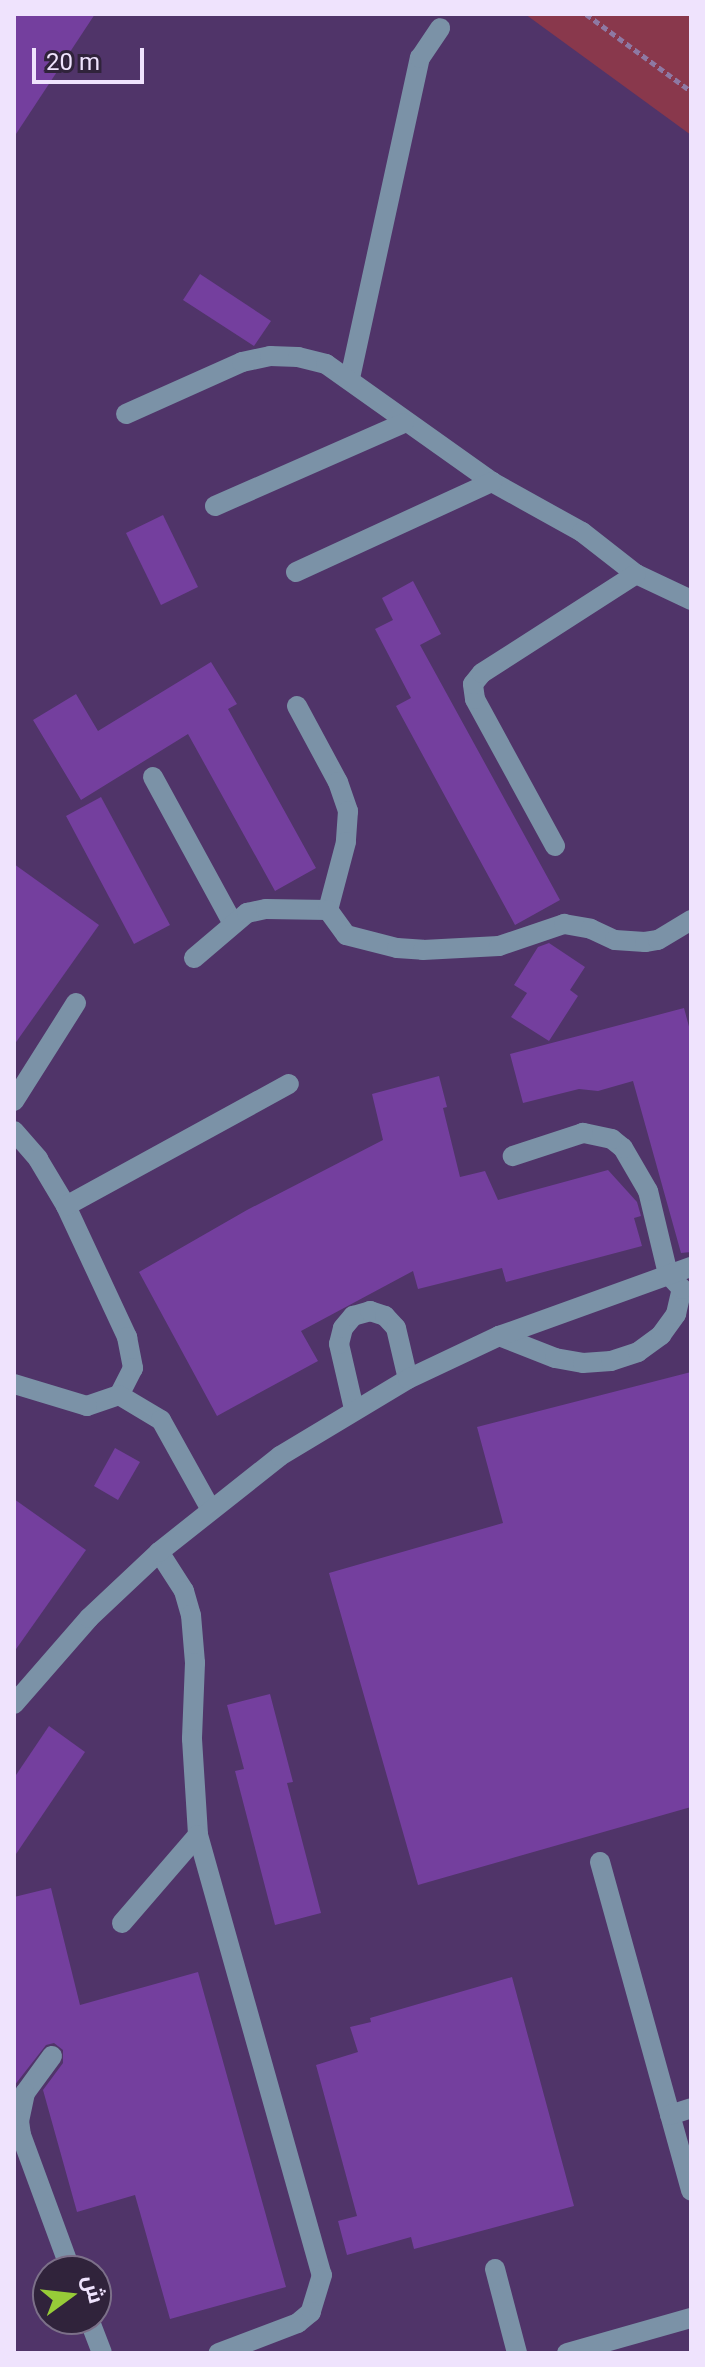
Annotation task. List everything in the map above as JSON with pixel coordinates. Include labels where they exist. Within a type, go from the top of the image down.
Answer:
[{"type":"lane","points":[[350,378],[420,58],[440,28]]},
{"type":"lane","points":[[126,414],[242,362],[270,356],[298,357],[326,364],[350,378],[404,423],[492,482],[582,532],[636,574],[691,600]]},
{"type":"lane","points":[[215,506],[404,423]]},
{"type":"lane","points":[[296,572],[492,482]]},
{"type":"lane","points":[[555,846],[475,699],[473,684],[482,673],[636,574]]},
{"type":"lane","points":[[297,706],[338,782],[348,811],[346,842],[328,910]]},
{"type":"lane","points":[[153,777],[233,924]]},
{"type":"lane","points":[[194,958],[247,913],[266,909],[328,910]]},
{"type":"lane","points":[[328,910],[346,935],[371,943],[423,950],[499,946],[564,924],[591,929],[615,940],[645,942],[658,940],[691,920]]},
{"type":"lane","points":[[14,1101],[76,1003]]},
{"type":"lane","points":[[66,1206],[289,1084]]},
{"type":"lane","points":[[14,1131],[38,1159],[66,1206],[132,1352],[133,1368],[119,1395],[87,1406],[14,1384]]},
{"type":"lane","points":[[499,1336],[555,1358],[583,1363],[611,1361],[638,1352],[661,1335],[676,1314],[682,1289],[668,1274],[648,1191],[623,1148],[612,1139],[583,1133],[513,1156]]},
{"type":"lane","points":[[14,1704],[89,1618],[159,1552],[210,1508],[280,1456],[408,1379],[499,1336],[691,1267]]},
{"type":"lane","points":[[354,1409],[339,1344],[343,1328],[353,1316],[370,1311],[385,1316],[396,1328],[408,1379]]},
{"type":"lane","points":[[119,1395],[161,1420],[210,1508]]},
{"type":"lane","points":[[159,1552],[184,1591],[191,1615],[195,1663],[192,1739],[198,1835],[322,2275],[311,2312],[298,2323],[219,2353]]},
{"type":"lane","points":[[122,1923],[198,1835]]},
{"type":"lane","points":[[600,1862],[691,2191]]},
{"type":"lane","points":[[52,2056],[25,2093],[19,2121],[21,2135],[65,2255]]},
{"type":"lane","points":[[670,2115],[691,2108]]},
{"type":"lane","points":[[495,2269],[517,2353]]},
{"type":"lane","points":[[567,2353],[691,2318]]},
{"type":"path","points":[[586,14],[691,91]]},
{"type":"shaded area","points":[[525,14],[691,14],[691,135]]},
{"type":"building","points":[[14,14],[95,14],[14,137]]},
{"type":"building","points":[[200,274],[271,321],[254,346],[183,300]]},
{"type":"building","points":[[163,515],[198,587],[161,605],[126,533]]},
{"type":"building","points":[[413,581],[441,634],[420,645],[560,900],[515,925],[396,706],[411,698],[375,629],[393,620],[382,598]]},
{"type":"building","points":[[211,662],[237,704],[228,709],[316,868],[275,891],[188,734],[81,800],[33,720],[76,694],[98,731]]},
{"type":"building","points":[[101,797],[170,925],[134,944],[66,816]]},
{"type":"building","points":[[14,864],[99,925],[14,1045]]},
{"type":"building","points":[[549,943],[585,967],[570,990],[578,996],[549,1041],[511,1017],[527,993],[514,985],[538,947]]},
{"type":"building","points":[[684,1008],[691,1034],[691,1252],[681,1253],[633,1081],[598,1091],[579,1089],[523,1103],[510,1054]]},
{"type":"building","points":[[439,1076],[447,1107],[443,1108],[460,1177],[485,1171],[498,1200],[608,1170],[637,1202],[641,1216],[634,1218],[642,1246],[506,1282],[502,1268],[418,1289],[413,1271],[301,1331],[318,1361],[217,1416],[139,1272],[247,1210],[383,1140],[372,1094]]},
{"type":"building","points":[[691,1372],[691,1807],[418,1885],[329,1573],[503,1523],[477,1427]]},
{"type":"building","points":[[115,1448],[140,1462],[118,1500],[94,1486]]},
{"type":"building","points":[[14,1499],[86,1550],[14,1652]]},
{"type":"building","points":[[270,1694],[293,1782],[287,1783],[321,1913],[275,1925],[235,1771],[244,1769],[227,1705]]},
{"type":"building","points":[[49,1726],[85,1752],[14,1857],[14,1778]]},
{"type":"building","points":[[51,1888],[80,2005],[198,1972],[286,2287],[170,2319],[135,2195],[77,2212],[43,2090],[63,2063],[63,2050],[54,2043],[46,2045],[14,2086],[14,1897]]},
{"type":"building","points":[[512,1977],[574,2206],[414,2249],[411,2237],[347,2255],[338,2221],[357,2216],[316,2065],[358,2052],[350,2027],[371,2022],[370,2018]]}]
